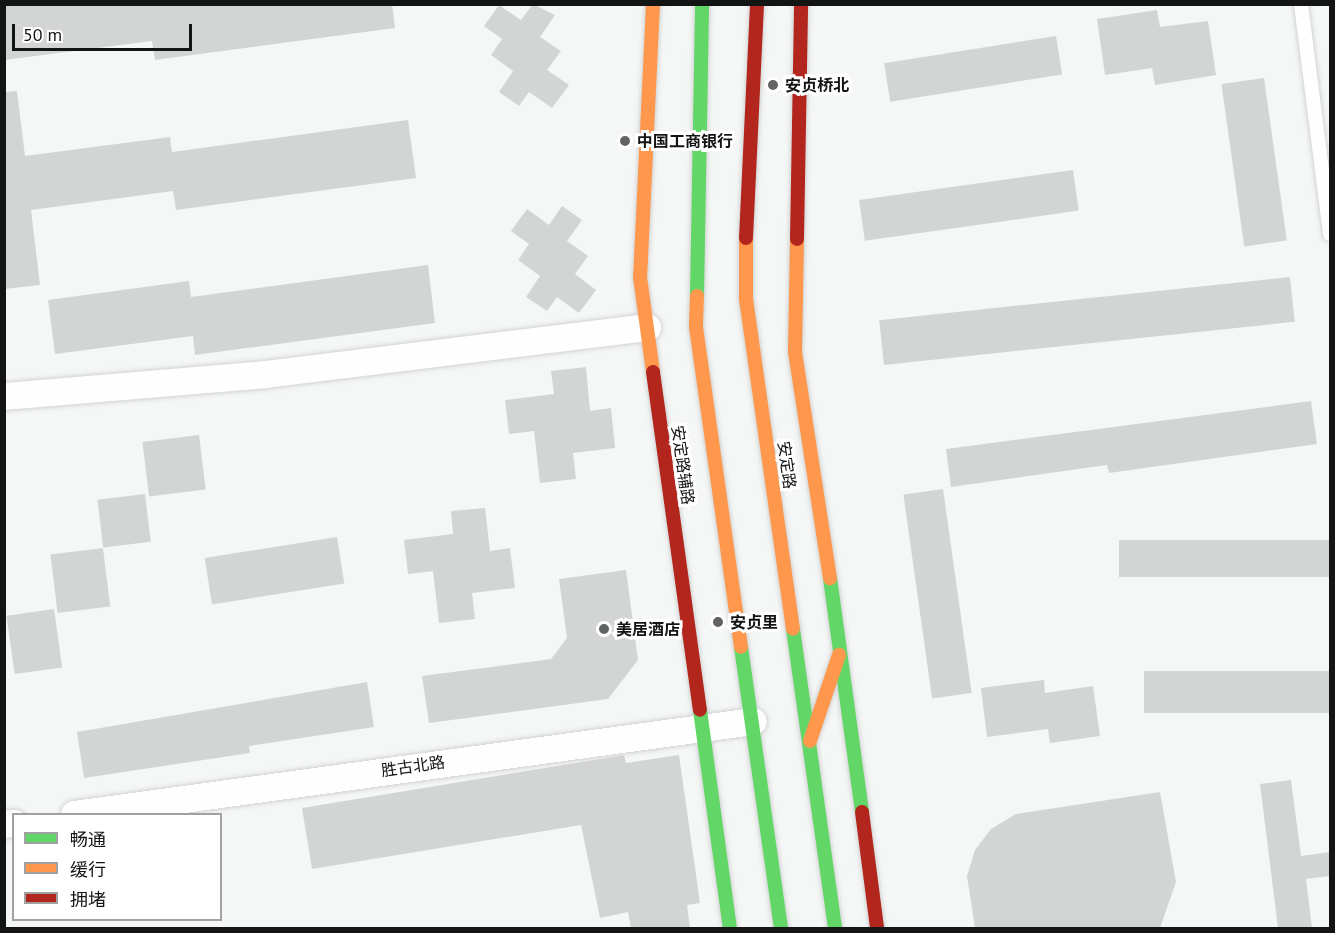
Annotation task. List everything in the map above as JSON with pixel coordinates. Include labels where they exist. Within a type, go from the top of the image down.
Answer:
[{"type":"street","name":"安定路辅路","points":[[653,4],[640,213],[640,277],[730,928]]},
{"type":"street","points":[[702,4],[696,327],[781,928]]},
{"type":"street","name":"安定路","points":[[758,4],[746,190],[746,299],[835,928]]},
{"type":"street","points":[[801,4],[794,347],[841,648],[877,928]]},
{"type":"street","points":[[4,396],[265,374],[647,327]]},
{"type":"street","points":[[810,741],[841,648]]},
{"type":"street","name":"胜古北路","points":[[81,813],[703,724],[753,721]]},
{"type":"lane","points":[[1300,4],[1330,234]]},
{"type":"building","points":[[4,4],[392,4],[395,28],[155,60],[152,41],[4,60]]},
{"type":"building","points":[[533,4],[555,15],[540,37],[561,51],[547,70],[569,85],[552,108],[529,92],[519,106],[499,92],[513,71],[491,55],[502,39],[484,26],[499,5],[521,20]]},
{"type":"building","points":[[1157,10],[1160,27],[1208,21],[1216,75],[1155,85],[1152,68],[1105,75],[1097,19]]},
{"type":"building","points":[[1056,36],[1062,75],[890,102],[884,63]]},
{"type":"building","points":[[1264,78],[1287,240],[1244,246],[1221,84]]},
{"type":"building","points":[[17,91],[25,156],[170,137],[172,152],[408,120],[416,178],[176,210],[173,191],[31,210],[40,285],[4,289],[4,92]]},
{"type":"building","points":[[1073,170],[1079,211],[865,241],[859,200]]},
{"type":"building","points":[[562,206],[582,220],[567,241],[588,256],[575,274],[596,290],[579,313],[557,297],[547,311],[526,297],[540,276],[518,260],[529,244],[511,231],[527,209],[549,225]]},
{"type":"building","points":[[428,265],[435,323],[195,355],[193,336],[55,354],[48,300],[189,281],[191,297]]},
{"type":"building","points":[[1290,277],[1295,322],[884,365],[879,320]]},
{"type":"building","points":[[586,367],[590,411],[611,408],[615,448],[573,453],[576,479],[540,483],[534,431],[509,434],[505,400],[554,394],[551,371]]},
{"type":"building","points":[[1311,401],[1317,444],[1109,473],[1107,465],[951,487],[946,449]]},
{"type":"building","points":[[199,435],[206,490],[149,497],[142,442]]},
{"type":"building","points":[[943,489],[972,693],[932,699],[903,495]]},
{"type":"building","points":[[145,494],[151,542],[103,547],[97,500]]},
{"type":"building","points":[[485,508],[490,551],[510,548],[515,588],[472,593],[475,619],[439,623],[433,571],[408,574],[404,540],[453,534],[451,511]]},
{"type":"building","points":[[337,537],[344,583],[212,604],[205,558]]},
{"type":"building","points":[[1119,540],[1330,540],[1330,577],[1119,577]]},
{"type":"building","points":[[103,548],[110,607],[58,613],[50,554]]},
{"type":"building","points":[[626,570],[638,660],[608,699],[429,723],[422,676],[551,659],[567,638],[559,579]]},
{"type":"building","points":[[54,609],[62,667],[15,674],[6,616]]},
{"type":"building","points":[[1144,671],[1330,671],[1330,713],[1144,713]]},
{"type":"building","points":[[1044,680],[1045,693],[1093,686],[1100,736],[1050,743],[1048,729],[987,737],[981,688]]},
{"type":"building","points":[[367,682],[374,727],[249,746],[250,753],[84,778],[77,732]]},
{"type":"building","points":[[624,755],[626,763],[679,755],[700,903],[687,905],[690,928],[631,928],[628,912],[600,918],[581,825],[312,869],[302,808]]},
{"type":"building","points":[[1291,780],[1301,856],[1330,852],[1330,876],[1306,879],[1312,928],[1278,928],[1260,784]]},
{"type":"building","points":[[1160,792],[1176,882],[1160,928],[975,928],[967,876],[975,850],[991,829],[1016,814]]},
{"type":"traffic: fast","points":[[697,296],[702,4]]},
{"type":"traffic: fast","points":[[830,578],[862,812]]},
{"type":"traffic: fast","points":[[793,629],[835,928]]},
{"type":"traffic: fast","points":[[741,647],[781,928]]},
{"type":"traffic: fast","points":[[700,710],[730,928]]},
{"type":"traffic: slow","points":[[653,4],[640,277],[653,372]]},
{"type":"traffic: slow","points":[[746,238],[746,299],[793,629]]},
{"type":"traffic: slow","points":[[797,239],[795,352],[830,578]]},
{"type":"traffic: slow","points":[[697,296],[696,327],[741,647]]},
{"type":"traffic: slow","points":[[810,741],[839,655]]},
{"type":"traffic: jam","points":[[746,238],[757,4]]},
{"type":"traffic: jam","points":[[797,239],[801,4]]},
{"type":"traffic: jam","points":[[653,372],[700,710]]},
{"type":"traffic: jam","points":[[862,812],[877,928]]},
{"type":"place","name":"安贞桥北","points":[[773,85]]},
{"type":"place","name":"中国工商银行","points":[[625,141]]},
{"type":"place","name":"安贞里","points":[[718,622]]},
{"type":"place","name":"美居酒店","points":[[604,629]]}]
